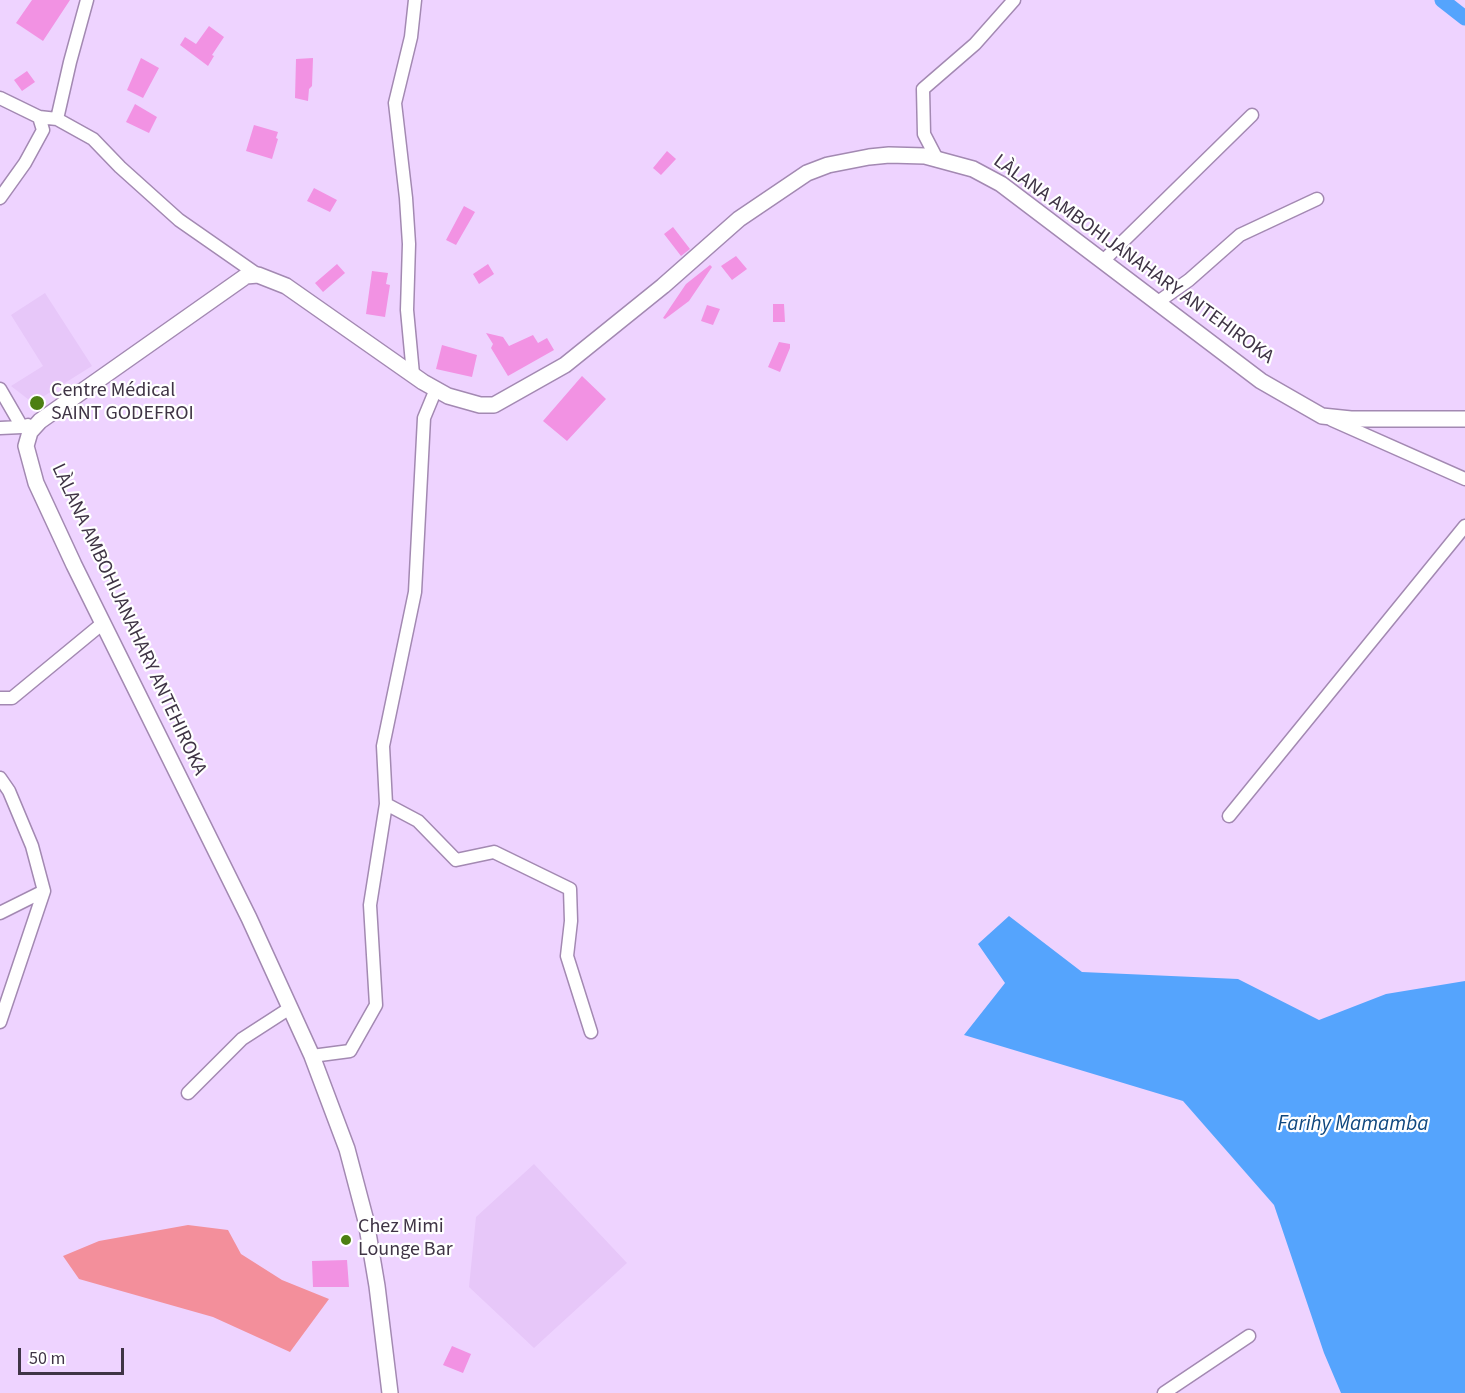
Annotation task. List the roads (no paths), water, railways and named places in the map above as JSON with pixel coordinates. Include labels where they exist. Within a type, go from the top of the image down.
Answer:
[{"type":"street","points":[[57,119],[87,0]]},
{"type":"street","points":[[412,374],[407,310],[409,244],[395,103],[411,37],[414,0]]},
{"type":"street","points":[[938,159],[924,134],[923,89],[975,44],[1014,0]]},
{"type":"street","points":[[0,98],[39,117],[57,119],[93,139],[120,167],[180,220],[258,275]]},
{"type":"street","points":[[1103,261],[1252,115]]},
{"type":"street","points":[[0,198],[25,163],[43,130],[39,117]]},
{"type":"street","name":"LÀLANA AMBOHIJANAHARY ANTEHIROKA","points":[[390,1393],[377,1286],[366,1221],[347,1149],[312,1056],[249,918],[36,483],[26,446],[30,432],[40,421],[246,276],[258,275],[286,286],[412,374],[455,399],[480,405],[494,405],[565,364],[663,286],[739,219],[807,173],[828,165],[869,157],[919,156],[973,169],[1001,184],[1261,381],[1322,416],[1352,419],[1465,419]]},
{"type":"street","points":[[1158,302],[1190,280],[1240,236],[1317,199]]},
{"type":"street","points":[[312,1056],[350,1051],[376,1005],[370,905],[386,804],[383,746],[415,592],[424,418],[436,388]]},
{"type":"street","points":[[0,389],[22,427]]},
{"type":"street","points":[[1322,416],[1465,478]]},
{"type":"street","points":[[0,428],[22,427],[40,421]]},
{"type":"street","points":[[1229,816],[1465,526]]},
{"type":"street","points":[[0,698],[12,698],[103,622]]},
{"type":"street","points":[[0,778],[9,791],[32,846],[44,891],[0,1022]]},
{"type":"street","points":[[386,804],[418,821],[456,860],[494,852],[570,889],[571,921],[567,956],[591,1032]]},
{"type":"street","points":[[0,913],[44,891]]},
{"type":"street","points":[[188,1093],[242,1039],[290,1008]]},
{"type":"street","points":[[1164,1393],[1249,1336]]},
{"type":"water","name":"Farihy Mamamba","points":[[1009,916],[1082,972],[1238,979],[1319,1020],[1386,994],[1465,981],[1465,1393],[1341,1393],[1324,1353],[1274,1205],[1183,1101],[964,1035],[1005,983],[978,944]]},
{"type":"waterway","points":[[1442,0],[1465,18]]},
{"type":"place","name":"Centre Médical SAINT GODEFROI","points":[[37,403]]},
{"type":"place","name":"Chez Mimi Lounge Bar","points":[[346,1240]]}]
